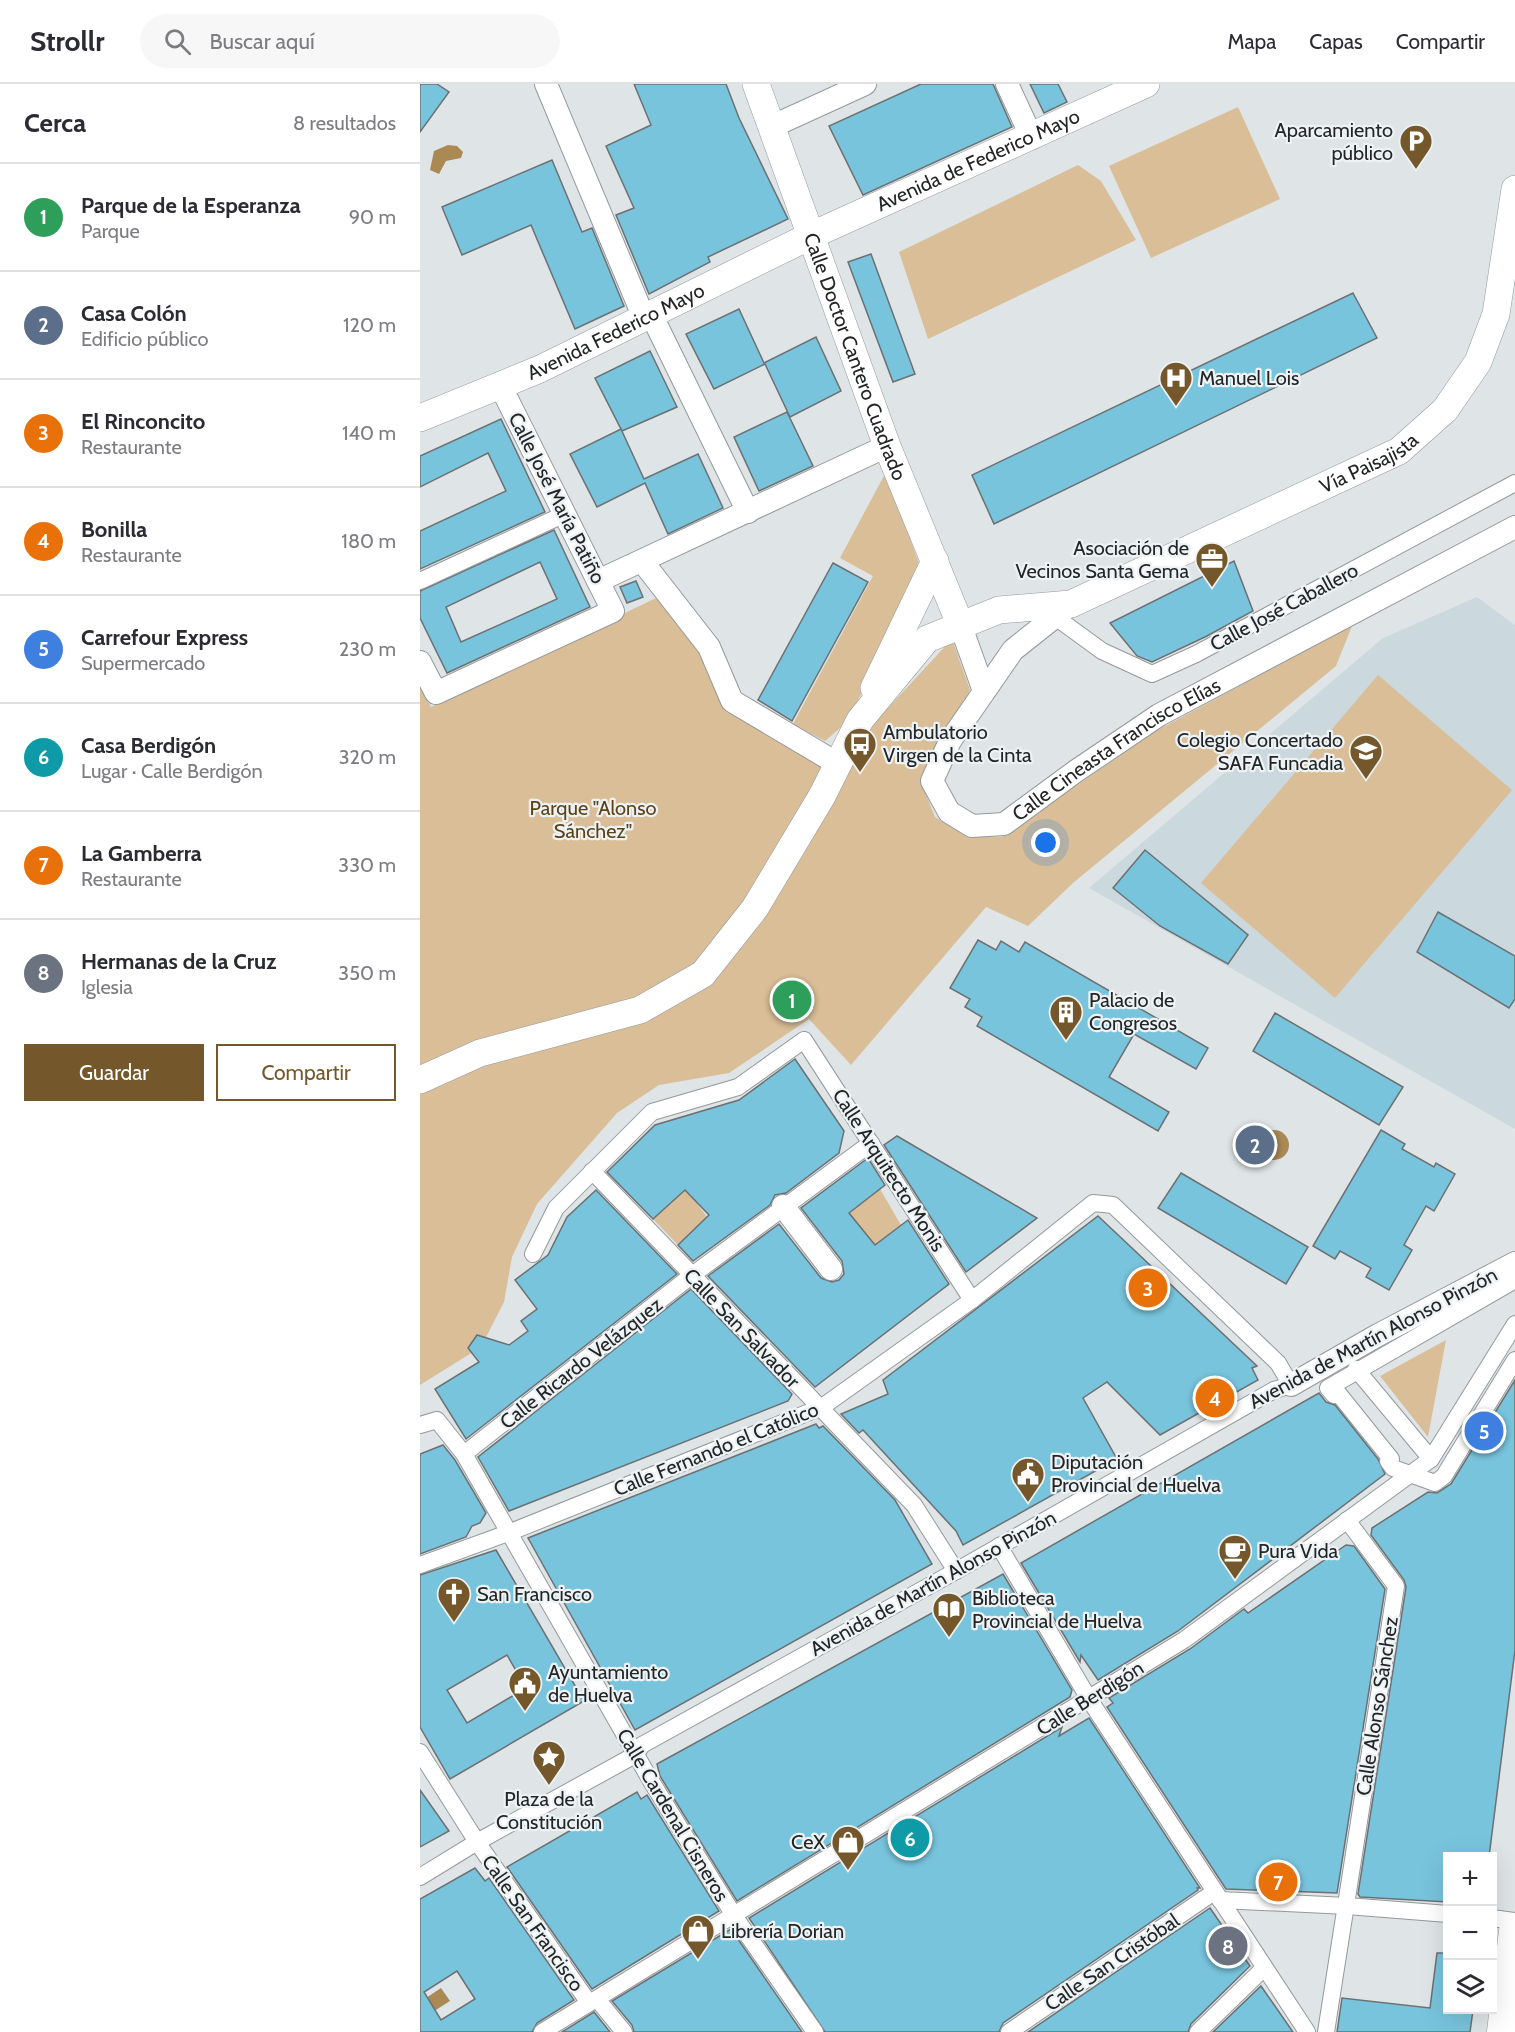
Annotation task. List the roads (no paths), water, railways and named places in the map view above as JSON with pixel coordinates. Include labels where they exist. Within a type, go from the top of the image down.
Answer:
[{"type":"main road","points":[[1503,2032],[1515,1930]]},
{"type":"street","points":[[546,84],[648,316],[748,512]]},
{"type":"street","name":"Calle Doctor Cantero Cuadrado","points":[[756,84],[887,446],[960,624]]},
{"type":"street","points":[[773,126],[865,84]]},
{"type":"street","points":[[1007,84],[1032,138]]},
{"type":"street","name":"Avenida de Federico Mayo","points":[[810,236],[1032,138],[1146,84]]},
{"type":"street","name":"Vía Paisajista","points":[[1063,610],[1399,451],[1445,411],[1478,362],[1496,314],[1515,189]]},
{"type":"street","name":"Avenida Federico Mayo","points":[[420,418],[540,369],[810,236]]},
{"type":"street","name":"Calle José María Patiño","points":[[420,662],[436,693],[613,611],[500,385]]},
{"type":"street","points":[[598,581],[887,446]]},
{"type":"street","name":"Calle José Caballero","points":[[1063,610],[1102,651],[1152,674],[1196,654],[1515,483]]},
{"type":"street","points":[[420,581],[565,514]]},
{"type":"street","name":"Calle Cineasta Francisco Elías","points":[[1063,610],[1013,650],[950,741],[932,781],[949,812],[972,826],[1004,824],[1076,771],[1159,715],[1515,527]]},
{"type":"street","points":[[642,561],[709,647],[732,701],[838,764]]},
{"type":"street","points":[[420,1080],[480,1053],[640,1010],[704,974],[755,908],[822,796],[935,561]]},
{"type":"street","points":[[860,720],[927,639],[999,610],[1063,610]]},
{"type":"street","points":[[960,624],[984,691]]},
{"type":"street","name":"Calle Arquitecto Monis","points":[[592,1171],[652,1112],[738,1087],[804,1040],[972,1300]]},
{"type":"street","name":"Calle Ricardo Velázquez","points":[[464,1454],[691,1276],[871,1143]]},
{"type":"street","points":[[533,1254],[556,1208],[592,1171]]},
{"type":"street","name":"Calle San Salvador","points":[[592,1171],[914,1505],[956,1571]]},
{"type":"street","name":"Calle Fernando el Católico","points":[[420,1565],[508,1533],[822,1407],[972,1300],[1093,1203],[1113,1204],[1278,1363],[1291,1385]]},
{"type":"street","points":[[783,1206],[831,1269]]},
{"type":"street","name":"Avenida de Martín Alonso Pinzón","points":[[420,1877],[477,1842],[635,1755],[642,1745],[956,1571],[1274,1390],[1291,1385],[1378,1335],[1515,1263]]},
{"type":"street","points":[[1515,1280],[1328,1388],[1334,1395],[1338,1393],[1391,1459],[1388,1461],[1393,1468],[1435,1483],[1444,1476],[1515,1360]]},
{"type":"street","points":[[1357,1370],[1431,1459],[1515,1324]]},
{"type":"street","name":"Calle Cardenal Cisneros","points":[[420,1425],[436,1420],[464,1454],[635,1755],[735,1917],[815,2032]]},
{"type":"street","name":"Calle Berdigón","points":[[542,2032],[735,1917],[1184,1640],[1431,1459]]},
{"type":"street","name":"Calle Alonso Sánchez","points":[[1326,2032],[1396,1586],[1347,1520]]},
{"type":"street","points":[[999,1546],[1089,1699],[1307,2032]]},
{"type":"street","name":"Calle San Francisco","points":[[420,1752],[477,1842],[593,2001],[624,2032]]},
{"type":"street","points":[[1217,1896],[1443,1914]]},
{"type":"street","name":"Calle San Cristóbal","points":[[1009,2032],[1217,1896]]},
{"type":"street","points":[[1497,1919],[1515,1921]]},
{"type":"street","points":[[1198,2032],[1264,1968]]},
{"type":"place","name":"Aparcamiento público","points":[[1416,170]]},
{"type":"place","name":"Manuel Lois","points":[[1176,407]]},
{"type":"place","name":"Asociación de Vecinos Santa Gema","points":[[1212,588]]},
{"type":"place","name":"Ambulatorio Virgen de la Cinta","points":[[860,773]]},
{"type":"place","name":"Colegio Concertado SAFA Funcadia","points":[[1366,780]]},
{"type":"place","name":"Parque de la Esperanza","points":[[792,1000]]},
{"type":"place","name":"Palacio de Congresos","points":[[1066,1041]]},
{"type":"place","name":"Casa Colón","points":[[1255,1145]]},
{"type":"place","name":"El Rinconcito","points":[[1148,1288]]},
{"type":"place","name":"Bonilla","points":[[1215,1398]]},
{"type":"place","name":"Carrefour Express","points":[[1484,1431]]},
{"type":"place","name":"Diputación Provincial de Huelva","points":[[1028,1503]]},
{"type":"place","name":"Pura Vida","points":[[1235,1580]]},
{"type":"place","name":"San Francisco","points":[[454,1623]]},
{"type":"place","name":"Biblioteca Provincial de Huelva","points":[[949,1638]]},
{"type":"place","name":"Ayuntamiento de Huelva","points":[[525,1712]]},
{"type":"place","name":"Plaza de la Constitución","points":[[549,1786]]},
{"type":"place","name":"Casa Berdigón","points":[[910,1838]]},
{"type":"place","name":"CeX","points":[[848,1871]]},
{"type":"place","name":"La Gamberra","points":[[1278,1882]]},
{"type":"place","name":"Hermanas de la Cruz","points":[[1228,1946]]},
{"type":"place","name":"Librería Dorian","points":[[698,1960]]},
{"type":"park label","name":"Parque \"Alonso Sánchez\"","points":[[593,820]]}]
